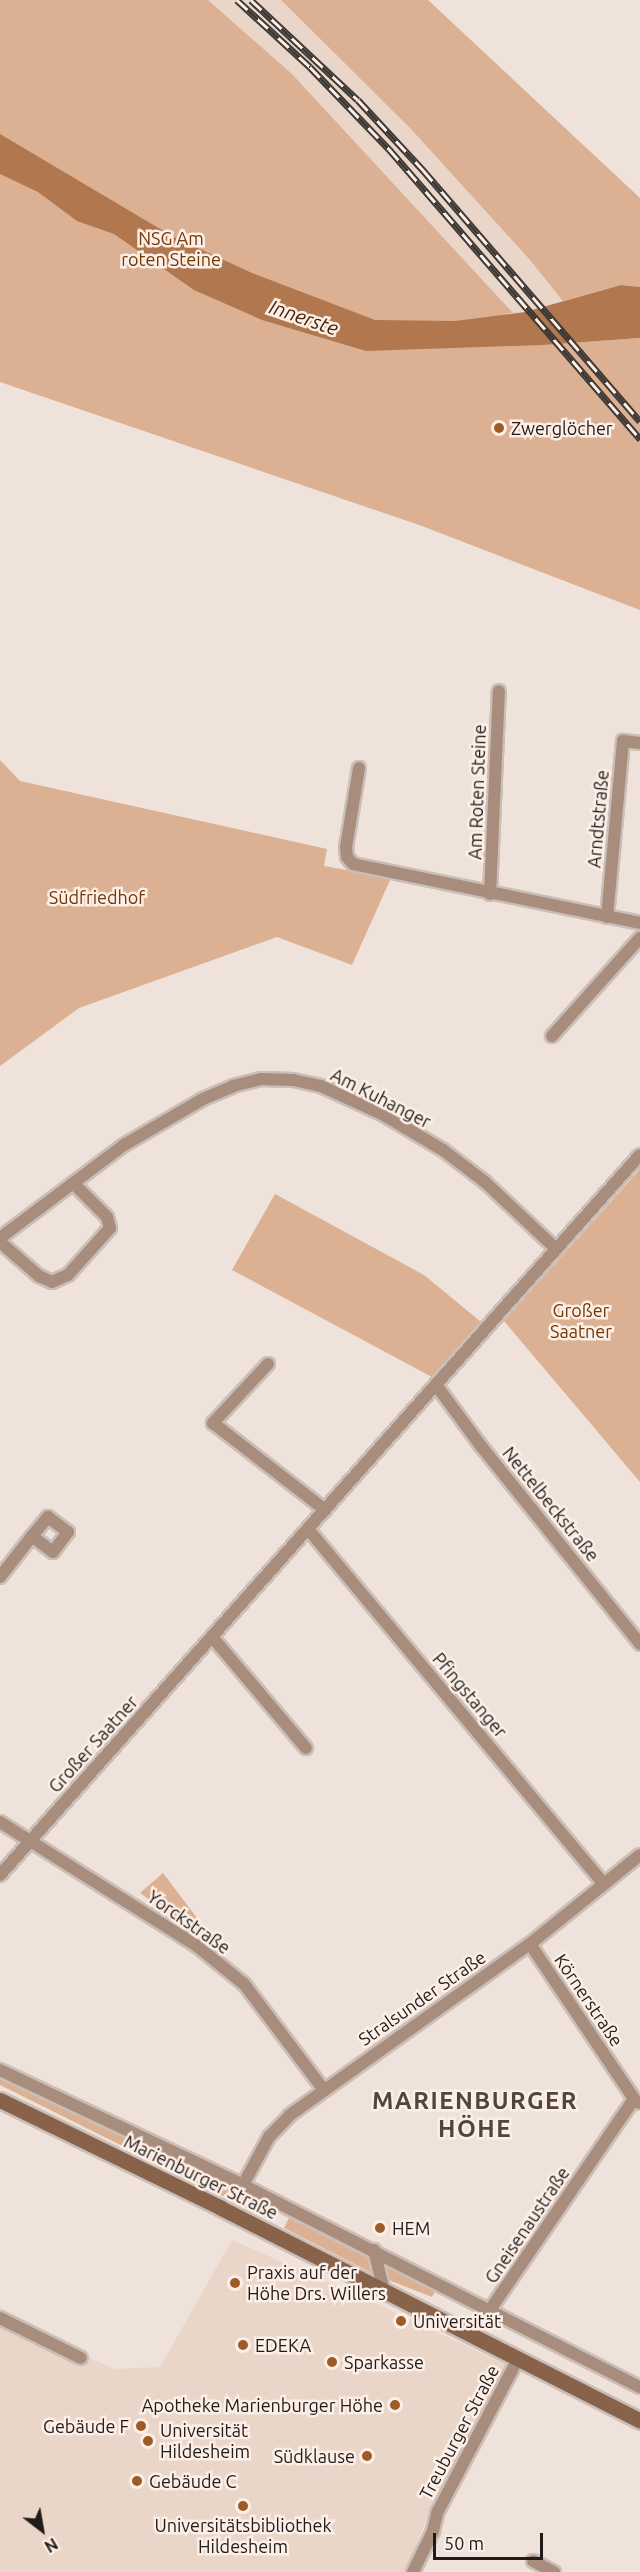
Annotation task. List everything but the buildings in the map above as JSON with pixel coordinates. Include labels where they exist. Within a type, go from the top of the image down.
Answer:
[{"type":"main road","name":"Marienburger Straße","points":[[0,2100],[640,2421]]},
{"type":"street","name":"Am Roten Steine","points":[[490,894],[499,692]]},
{"type":"street","name":"Arndtstraße","points":[[607,916],[623,741],[640,743]]},
{"type":"street","points":[[359,768],[345,847],[347,857],[353,864],[640,923]]},
{"type":"street","points":[[552,1036],[640,938]]},
{"type":"street","name":"Am Kuhanger","points":[[74,1184],[106,1217],[110,1228],[68,1275],[52,1282],[39,1276],[0,1240],[124,1145],[203,1099],[233,1086],[261,1079],[293,1080],[321,1086],[384,1115],[443,1150],[485,1182],[556,1249]]},
{"type":"street","name":"Großer Saatner","points":[[0,1875],[640,1155]]},
{"type":"street","points":[[268,1364],[213,1423],[325,1510]]},
{"type":"street","name":"Nettelbeckstraße","points":[[436,1385],[481,1446],[640,1644]]},
{"type":"street","name":"Pfingstanger","points":[[308,1529],[604,1884]]},
{"type":"street","points":[[0,1577],[32,1536]]},
{"type":"street","points":[[213,1638],[306,1748]]},
{"type":"street","name":"Yorckstraße","points":[[0,1822],[197,1946],[244,1984],[324,2090]]},
{"type":"street","name":"Stralsunder Straße","points":[[243,2185],[268,2137],[290,2115],[530,1944],[640,1855]]},
{"type":"street","name":"Körnerstraße","points":[[530,1944],[637,2102]]},
{"type":"street","name":"Marienburger Straße","points":[[0,2070],[243,2185],[640,2387]]},
{"type":"street","name":"Gneisenaustraße","points":[[490,2310],[637,2102]]},
{"type":"street","points":[[374,2250],[384,2291]]},
{"type":"street","points":[[0,2318],[81,2358]]},
{"type":"street","name":"Treuburger Straße","points":[[413,2572],[433,2531],[433,2523],[518,2359]]},
{"type":"street","points":[[533,2561],[554,2572]]},
{"type":"shaded area","points":[[208,0],[281,0],[410,128],[530,260],[640,393],[640,459],[513,313],[292,74]]},
{"type":"shaded area","points":[[232,2240],[369,2300],[511,2367],[429,2513],[405,2572],[0,2572],[0,2316],[114,2369],[160,2367]]},
{"type":"green space","name":"NSG Am roten Steine","points":[[0,0],[208,0],[292,74],[513,313],[506,314],[543,345],[640,338],[640,610],[422,526],[0,382]]},
{"type":"green space","points":[[281,0],[428,0],[640,198],[640,287],[621,285],[563,301],[530,260],[410,128]]},
{"type":"green space","name":"Südfriedhof","points":[[0,760],[20,781],[327,849],[324,866],[391,878],[352,965],[277,937],[79,1008],[0,1066]]},
{"type":"green space","name":"Großer Saatner","points":[[640,1169],[640,1482],[504,1321]]},
{"type":"green space","points":[[275,1194],[424,1275],[481,1322],[432,1377],[232,1270]]},
{"type":"green space","points":[[163,1873],[222,1951],[140,1893]]},
{"type":"green space","points":[[0,2076],[277,2213],[271,2220],[0,2085]]},
{"type":"green space","points":[[289,2218],[368,2258],[374,2274],[284,2228]]},
{"type":"green space","points":[[388,2267],[436,2290],[432,2297],[391,2281],[385,2271]]},
{"type":"water","name":"Innerste","points":[[0,134],[172,236],[252,273],[375,320],[455,321],[525,312],[621,285],[640,287],[640,338],[543,345],[366,351],[262,320],[194,290],[114,234],[77,221],[38,192],[0,174]]},
{"type":"railway","points":[[237,0],[310,67],[389,149],[640,439]]},
{"type":"railway","points":[[251,0],[358,100],[423,170],[640,421]]},
{"type":"place","name":"Zwerglöcher","points":[[499,428]]},
{"type":"place","name":"HEM","points":[[380,2228]]},
{"type":"place","name":"Praxis auf der Höhe Drs. Willers","points":[[235,2283]]},
{"type":"place","name":"Universität","points":[[401,2321]]},
{"type":"place","name":"EDEKA","points":[[243,2345]]},
{"type":"place","name":"Sparkasse","points":[[332,2362]]},
{"type":"place","name":"Apotheke Marienburger Höhe","points":[[395,2405]]},
{"type":"place","name":"Gebäude F","points":[[141,2426]]},
{"type":"place","name":"Universität Hildesheim","points":[[148,2441]]},
{"type":"place","name":"Südklause","points":[[367,2456]]},
{"type":"place","name":"Gebäude C","points":[[137,2481]]},
{"type":"place","name":"Universitätsbibliothek Hildesheim","points":[[243,2506]]},
{"type":"district","name":"MARIENBURGER HÖHE","points":[[475,2115]]}]
